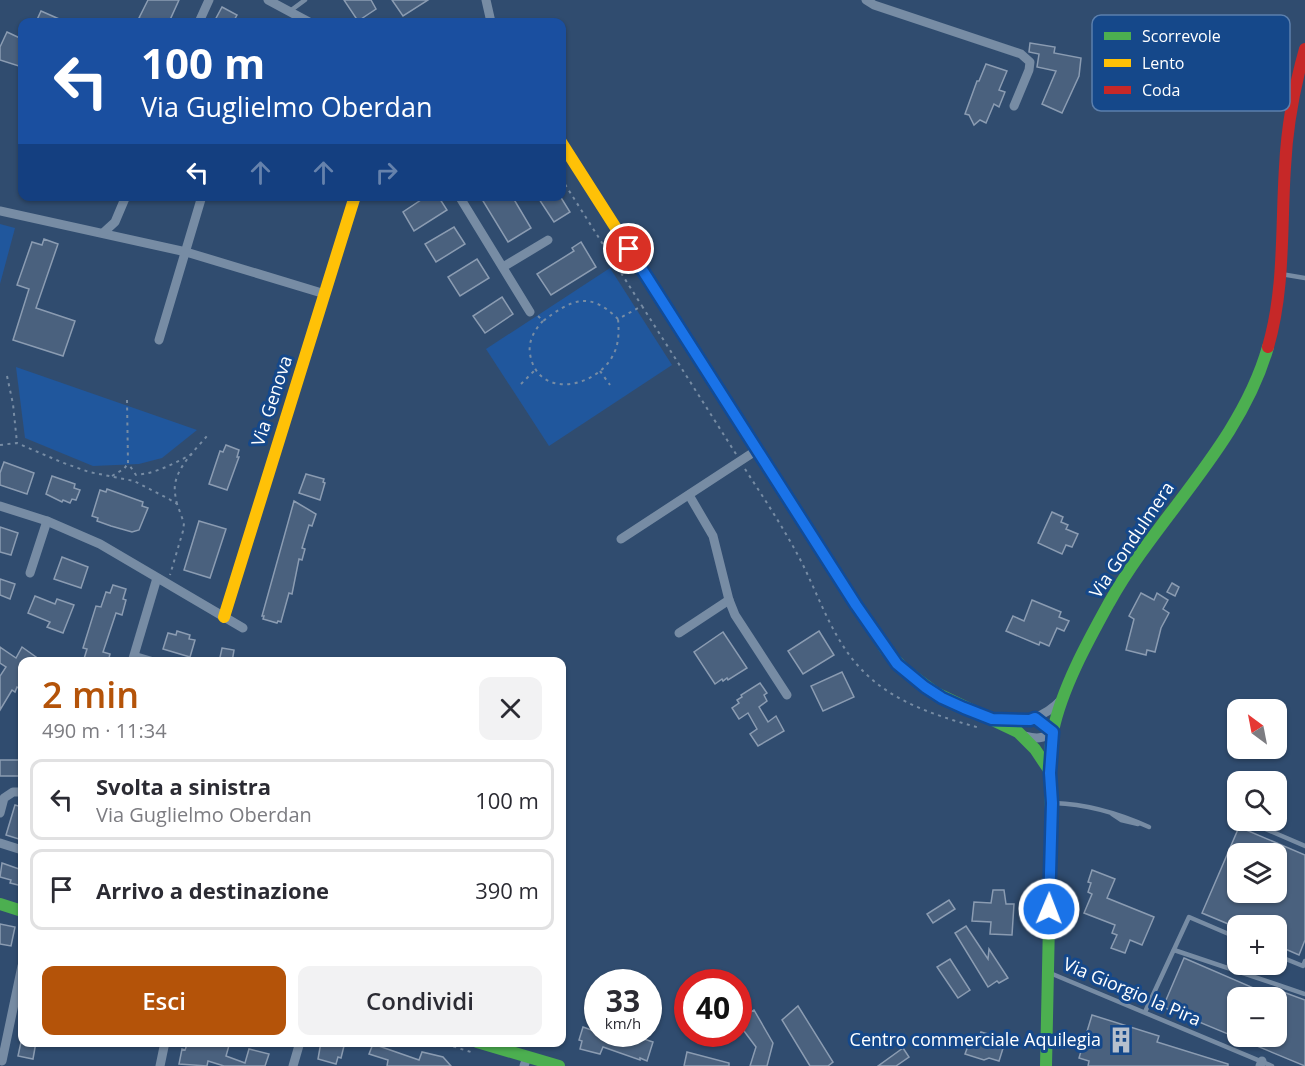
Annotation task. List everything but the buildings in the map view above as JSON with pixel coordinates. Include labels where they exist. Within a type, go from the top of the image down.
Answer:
[{"type":"street","points":[[201,18],[209,0]]},
{"type":"street","points":[[268,0],[301,18]]},
{"type":"street","points":[[486,0],[490,18]]},
{"type":"street","points":[[866,0],[874,5],[1021,54],[1030,62],[1029,70],[1014,106]]},
{"type":"street","name":"Via Gondulmera","points":[[1290,102],[1305,50]]},
{"type":"street","name":"Via Gondulmera","points":[[1046,1066],[1052,803],[1050,773],[1053,732],[1064,698],[1110,600],[1214,453],[1252,393],[1270,345],[1275,321],[1281,274],[1289,111]]},
{"type":"street","points":[[566,150],[856,605],[897,664],[912,678],[942,698],[989,725],[1035,739],[1053,732],[1035,718]]},
{"type":"street","points":[[103,233],[115,222],[124,201]]},
{"type":"street","points":[[159,340],[201,201]]},
{"type":"street","name":"Via Genova","points":[[224,617],[353,201]]},
{"type":"street","points":[[462,201],[530,312]]},
{"type":"street","points":[[0,211],[186,252],[325,294]]},
{"type":"street","points":[[503,267],[548,240]]},
{"type":"street","points":[[621,539],[757,450]]},
{"type":"street","points":[[689,495],[713,536],[735,615],[787,694]]},
{"type":"street","points":[[0,506],[48,521],[100,544],[243,628]]},
{"type":"street","points":[[30,573],[48,521]]},
{"type":"street","points":[[133,657],[157,578]]},
{"type":"street","points":[[679,633],[729,600]]},
{"type":"street","points":[[989,725],[1030,720],[1047,713],[1064,698]]},
{"type":"street","points":[[1022,735],[1041,756],[1050,773]]},
{"type":"street","points":[[0,813],[4,798],[13,792],[18,792]]},
{"type":"street","points":[[0,843],[18,849]]},
{"type":"street","points":[[0,904],[18,910]]},
{"type":"street","points":[[2,1061],[18,985]]},
{"type":"street","points":[[160,1066],[164,1047]]},
{"type":"street","points":[[293,1066],[299,1047]]},
{"type":"street","points":[[490,1047],[525,1061],[560,1066]]},
{"type":"lane","points":[[289,12],[305,0]]},
{"type":"lane","points":[[1281,274],[1305,278]]},
{"type":"lane","points":[[1052,803],[1070,803],[1123,815],[1149,827],[1121,820],[1110,813]]},
{"type":"lane","points":[[1270,831],[1305,846]]},
{"type":"lane","points":[[1286,843],[1288,839]]},
{"type":"lane","points":[[1145,1012],[1188,918],[1227,934]]},
{"type":"lane","points":[[1174,950],[1227,967]]},
{"type":"lane","points":[[1287,959],[1303,966],[1305,961]]},
{"type":"lane","name":"Via Giorgio la Pira","points":[[1047,972],[1145,1012],[1261,1064],[1272,1066]]},
{"type":"lane","points":[[1250,975],[1305,994]]},
{"type":"path","points":[[566,186],[784,530],[840,642],[866,675],[914,705],[989,725]]},
{"type":"path","points":[[588,301],[604,306],[618,319],[618,343],[615,353],[600,371],[578,384],[563,386],[550,382],[535,370],[529,348],[532,336],[543,321],[573,302],[588,301]]},
{"type":"path","points":[[618,319],[642,306]]},
{"type":"path","points":[[530,312],[543,321]]},
{"type":"path","points":[[521,384],[535,370]]},
{"type":"path","points":[[600,371],[610,385]]},
{"type":"path","points":[[7,376],[17,442]]},
{"type":"path","points":[[127,400],[128,463],[136,476]]},
{"type":"path","points":[[167,584],[184,523],[177,504],[175,485],[192,454],[207,436]]},
{"type":"path","points":[[0,445],[17,442],[61,462],[134,481],[170,498],[177,504]]},
{"type":"path","points":[[136,476],[166,468],[192,454]]},
{"type":"path","points":[[111,476],[124,469],[128,463]]},
{"type":"path","points":[[134,481],[136,476]]},
{"type":"shaded area","points":[[0,224],[15,228],[0,284]]},
{"type":"shaded area","points":[[610,268],[672,365],[549,446],[486,349]]},
{"type":"shaded area","points":[[16,367],[197,430],[162,458],[139,464],[93,466],[25,438]]},
{"type":"traffic: fast","points":[[1046,1066],[1051,826],[1050,755],[1057,715],[1076,665],[1109,603],[1238,416],[1255,383],[1268,347]]},
{"type":"traffic: fast","points":[[702,363],[885,649],[904,669],[936,693],[1018,732],[1035,749],[1051,773]]},
{"type":"traffic: fast","points":[[0,904],[18,910]]},
{"type":"traffic: fast","points":[[494,1047],[559,1066]]},
{"type":"traffic: slow","points":[[566,150],[702,363]]},
{"type":"traffic: slow","points":[[224,617],[353,201]]},
{"type":"traffic: jam","points":[[1268,347],[1280,280],[1287,137],[1294,93],[1305,49]]},
{"type":"place","name":"Centro commerciale Aquilegia","points":[[1121,1040]]},
{"type":"route","points":[[629,249],[856,605],[897,664],[925,687],[964,708],[992,719],[1030,720],[1035,718],[1053,732],[1050,773],[1052,803],[1049,909]]}]
